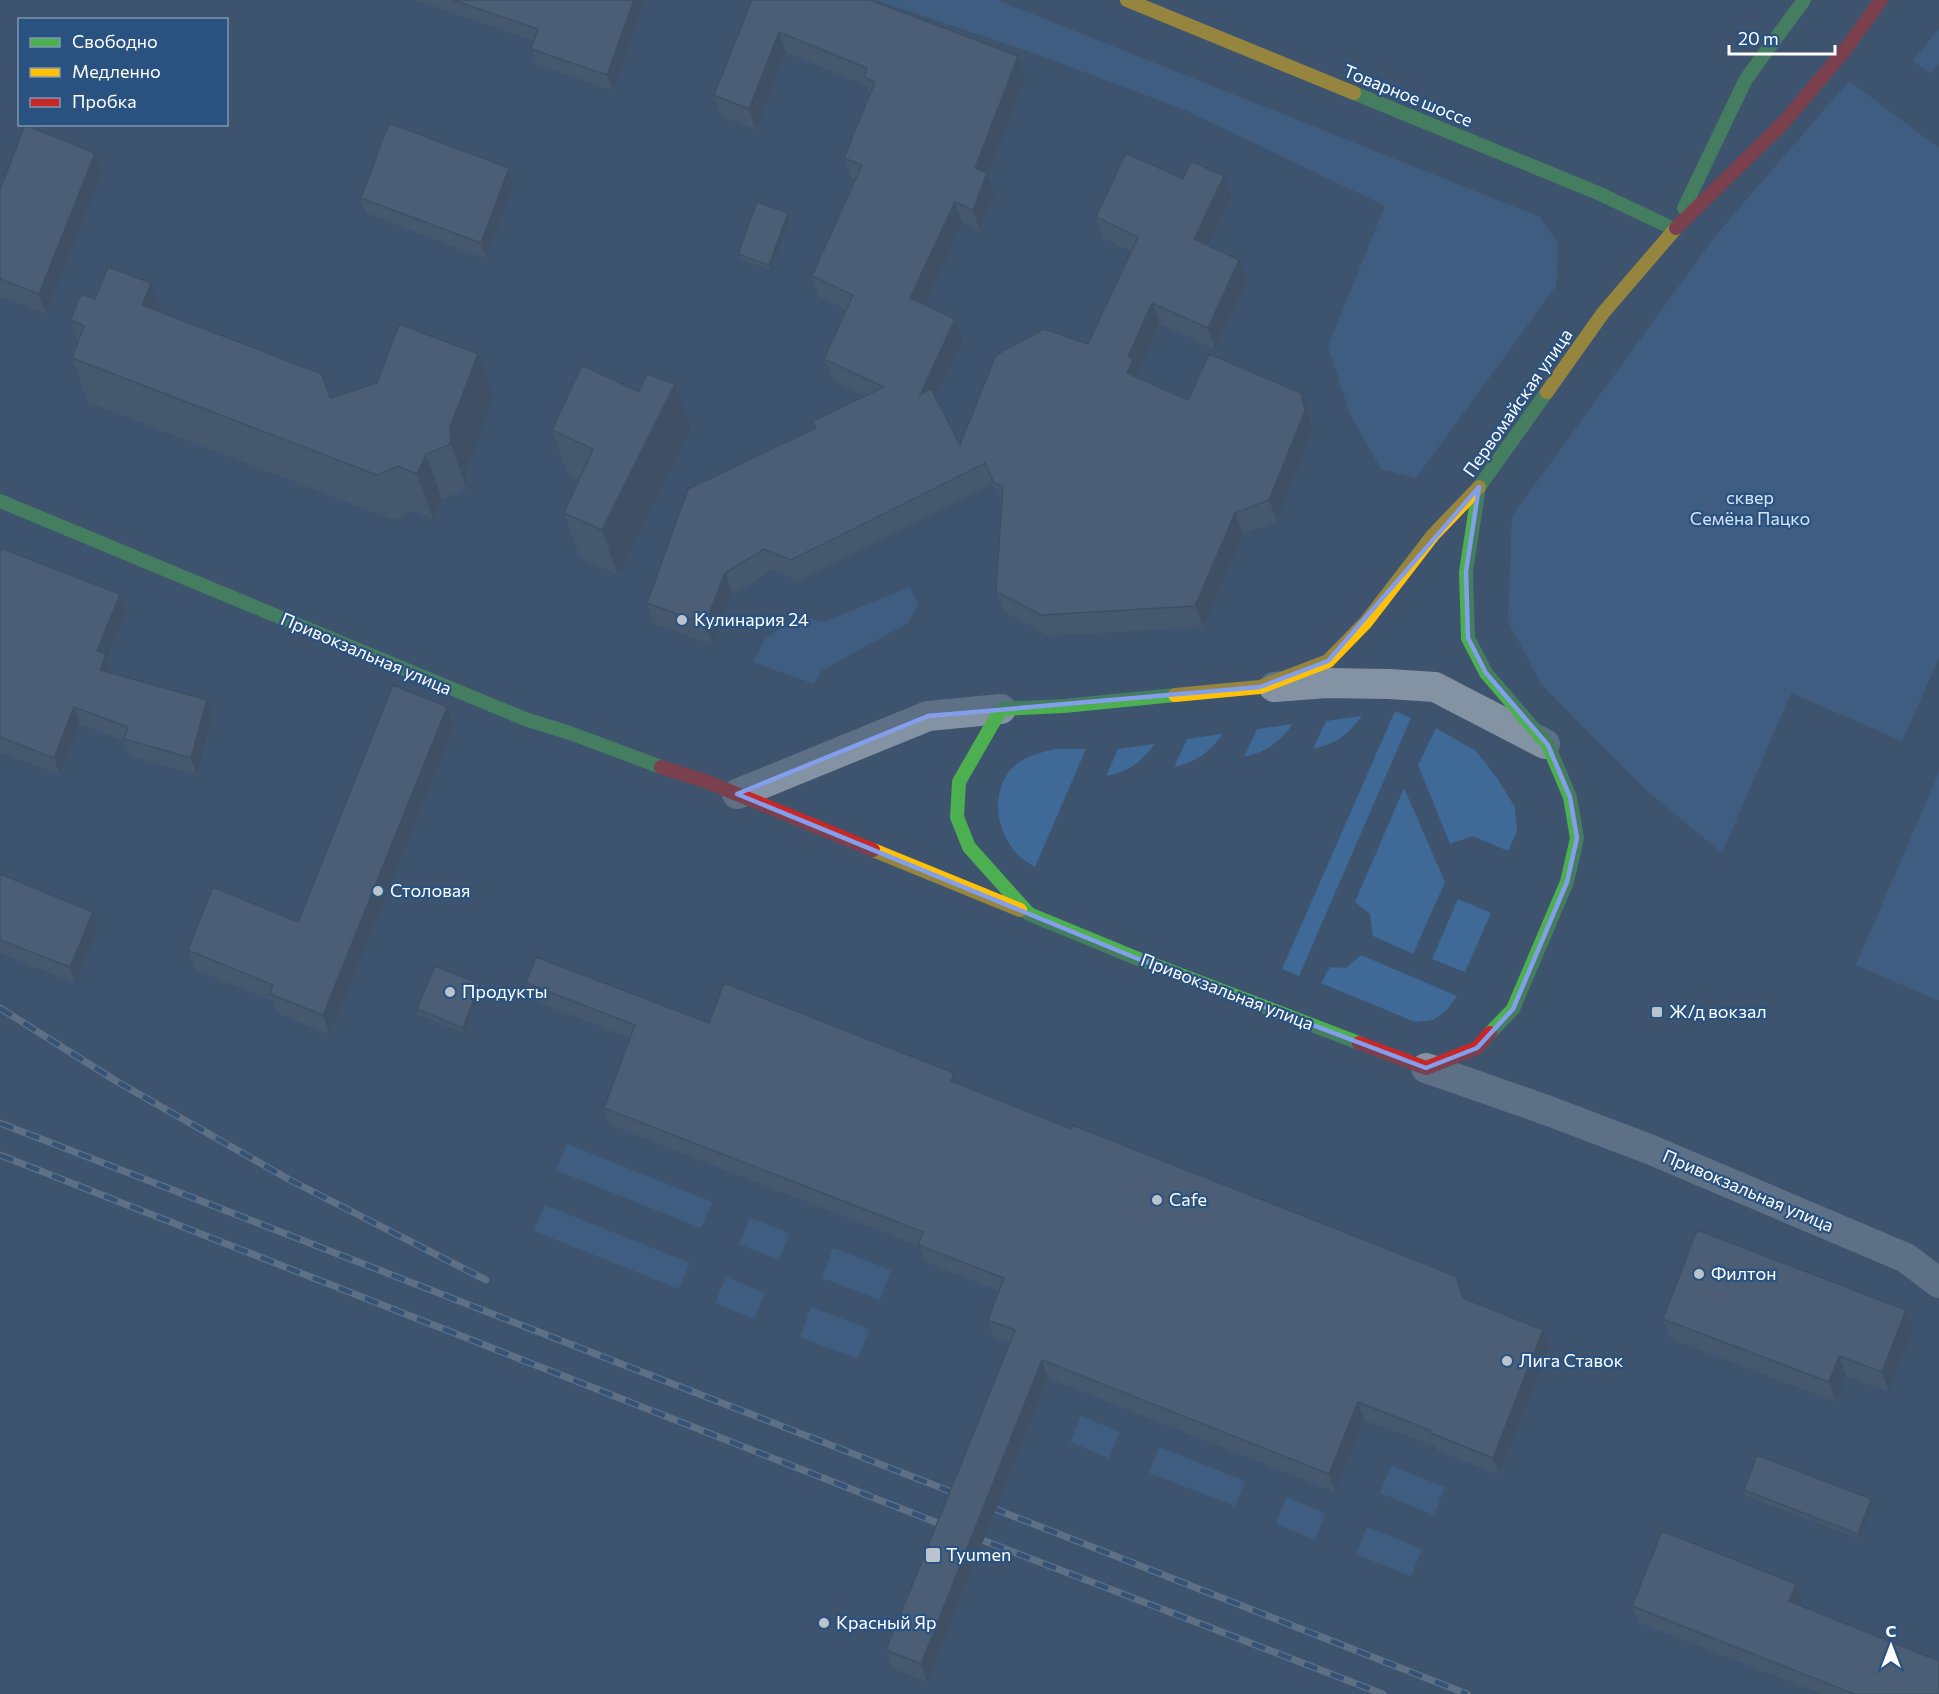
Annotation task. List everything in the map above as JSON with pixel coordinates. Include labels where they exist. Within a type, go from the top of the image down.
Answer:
[{"type":"street","name":"Товарное шоссе","points":[[1127,0],[1598,193],[1674,229]]},
{"type":"street","name":"Первомайская улица","points":[[1674,229],[1746,79],[1804,0]]},
{"type":"street","name":"Первомайская улица","points":[[1426,1068],[1478,1048],[1513,1009],[1567,882],[1576,838],[1570,797],[1548,745],[1486,673],[1468,638],[1466,572],[1479,487],[1603,313],[1674,229],[1784,122],[1845,50],[1881,0]]},
{"type":"street","points":[[1260,687],[1328,661],[1366,622],[1433,535],[1479,487]]},
{"type":"street","name":"Привокзальная улица","points":[[0,501],[505,711],[705,781],[1136,958],[1648,1149],[1906,1258],[1939,1284]]},
{"type":"street","points":[[737,794],[928,717],[1260,687],[1338,683],[1435,687],[1548,745]]},
{"type":"street","name":"Привокзальная улица","points":[[1001,709],[959,782],[957,817],[969,847],[1029,914]]},
{"type":"highlighted area","points":[[1479,487],[1466,572],[1468,638],[1486,673],[1548,745],[1570,797],[1577,838],[1567,882],[1513,1009],[1477,1048],[1426,1068],[1136,958],[737,794],[928,716],[1260,687],[1328,661]]},
{"type":"green space","points":[[876,0],[997,0],[1540,217],[1558,244],[1556,286],[1416,478],[1381,469],[1350,414],[1328,346],[1385,206],[1185,110],[1039,55]]},
{"type":"green space","points":[[1939,29],[1939,64],[1930,74],[1913,60]]},
{"type":"green space","name":"сквер Семёна Пацко","points":[[1849,81],[1939,148],[1939,658],[1902,741],[1791,693],[1722,853],[1646,790],[1541,684],[1508,621],[1512,516],[1716,235]]},
{"type":"green space","points":[[910,587],[918,605],[908,623],[821,671],[814,684],[753,662],[765,639],[799,616],[823,622]]},
{"type":"green space","points":[[1395,711],[1411,718],[1299,976],[1282,969]]},
{"type":"green space","points":[[1362,716],[1341,737],[1313,749],[1326,721]]},
{"type":"green space","points":[[1293,724],[1272,745],[1244,757],[1257,729]]},
{"type":"green space","points":[[1436,728],[1476,751],[1497,778],[1515,807],[1517,832],[1508,851],[1473,836],[1450,844],[1418,765]]},
{"type":"green space","points":[[1223,734],[1202,755],[1174,767],[1187,739]]},
{"type":"green space","points":[[1155,744],[1134,765],[1122,772],[1106,776],[1118,749]]},
{"type":"green space","points":[[1055,749],[1086,749],[1035,867],[1018,855],[1009,844],[1000,822],[998,799],[1005,778],[1012,768],[1027,758]]},
{"type":"green space","points":[[1939,772],[1939,1001],[1856,965]]},
{"type":"green space","points":[[1404,788],[1445,882],[1413,954],[1373,936],[1370,914],[1355,902]]},
{"type":"green space","points":[[1458,899],[1491,913],[1465,972],[1432,959]]},
{"type":"green space","points":[[1361,955],[1457,996],[1447,1010],[1433,1020],[1415,1022],[1321,983],[1330,967],[1346,968]]},
{"type":"green space","points":[[567,1144],[712,1202],[701,1228],[556,1170]]},
{"type":"green space","points":[[545,1205],[690,1263],[679,1289],[534,1231]]},
{"type":"green space","points":[[750,1218],[789,1233],[779,1260],[739,1244]]},
{"type":"green space","points":[[833,1248],[891,1270],[880,1300],[822,1278]]},
{"type":"green space","points":[[726,1277],[765,1293],[754,1319],[715,1303]]},
{"type":"green space","points":[[811,1307],[869,1329],[858,1359],[800,1337]]},
{"type":"green space","points":[[1081,1416],[1120,1432],[1109,1458],[1070,1442]]},
{"type":"green space","points":[[1159,1447],[1245,1481],[1235,1506],[1149,1473]]},
{"type":"green space","points":[[1391,1466],[1445,1487],[1434,1515],[1380,1493]]},
{"type":"green space","points":[[1286,1497],[1325,1513],[1315,1540],[1276,1524]]},
{"type":"green space","points":[[1367,1527],[1422,1549],[1411,1576],[1356,1554]]},
{"type":"building","points":[[453,0],[634,0],[607,75],[531,49],[538,29]]},
{"type":"building","points":[[752,0],[870,0],[1018,56],[975,168],[987,173],[973,210],[955,202],[910,298],[955,319],[920,395],[931,389],[960,445],[996,355],[1044,329],[1088,344],[1138,237],[1096,217],[1126,153],[1183,179],[1191,161],[1224,176],[1194,239],[1239,260],[1208,328],[1152,303],[1128,357],[1133,359],[1127,373],[1188,400],[1209,354],[1301,393],[1305,411],[1269,500],[1235,513],[1195,606],[1041,615],[996,591],[1003,486],[994,483],[985,463],[791,560],[764,549],[725,573],[705,624],[647,603],[688,489],[816,428],[813,421],[884,387],[824,359],[853,295],[812,276],[862,165],[844,158],[875,82],[864,77],[867,68],[779,32],[749,109],[714,95]]},
{"type":"building","points":[[389,123],[509,168],[481,243],[361,198]]},
{"type":"building","points":[[25,126],[95,153],[39,294],[0,279],[0,190]]},
{"type":"building","points":[[757,202],[788,213],[769,265],[738,254]]},
{"type":"building","points":[[108,267],[151,283],[142,305],[322,374],[330,398],[377,383],[399,324],[478,354],[450,427],[451,444],[426,454],[417,474],[398,466],[377,475],[72,358],[84,326],[71,320],[81,294],[95,299]]},
{"type":"building","points":[[582,365],[639,392],[647,374],[675,384],[602,530],[564,513],[593,449],[552,430]]},
{"type":"building","points":[[0,548],[120,594],[97,651],[106,654],[100,670],[207,700],[191,758],[124,739],[128,727],[74,707],[54,758],[0,737]]},
{"type":"building","points":[[393,685],[447,707],[323,1015],[270,994],[273,985],[188,950],[213,887],[298,922]]},
{"type":"building","points":[[0,874],[93,912],[70,967],[0,940]]},
{"type":"building","points":[[536,957],[709,1023],[724,983],[954,1073],[951,1081],[1071,1129],[1072,1125],[1456,1276],[1463,1298],[1543,1330],[1493,1458],[1358,1402],[1329,1474],[1042,1360],[921,1664],[886,1650],[1015,1330],[988,1320],[1004,1278],[918,1245],[923,1232],[604,1108],[635,1025],[526,983]]},
{"type":"building","points":[[435,966],[480,984],[463,1028],[417,1009]]},
{"type":"building","points":[[1697,1230],[1906,1310],[1882,1372],[1839,1356],[1829,1382],[1663,1319]]},
{"type":"building","points":[[1757,1455],[1871,1499],[1858,1534],[1744,1490]]},
{"type":"building","points":[[1662,1531],[1796,1584],[1789,1601],[1939,1661],[1939,1694],[1854,1694],[1632,1606]]},
{"type":"railway","points":[[0,1008],[116,1081],[290,1180],[486,1280]]},
{"type":"railway","points":[[0,1123],[1467,1694]]},
{"type":"railway","points":[[0,1155],[943,1525],[1383,1694]]},
{"type":"traffic: fast","points":[[1684,208],[1746,79],[1804,0]]},
{"type":"traffic: fast","points":[[1354,93],[1598,193],[1674,229]]},
{"type":"traffic: fast","points":[[1490,1033],[1513,1009],[1567,882],[1577,838],[1570,797],[1548,745],[1486,673],[1468,638],[1466,572],[1479,487],[1547,392]]},
{"type":"traffic: fast","points":[[0,501],[525,719],[661,767]]},
{"type":"traffic: fast","points":[[1175,695],[1064,706],[1001,709],[959,782],[957,817],[969,847],[1029,914],[1136,958],[1359,1043]]},
{"type":"traffic: slow","points":[[1127,0],[1354,93]]},
{"type":"traffic: slow","points":[[1547,392],[1603,313],[1676,228]]},
{"type":"traffic: slow","points":[[1175,695],[1260,687],[1328,661],[1366,622],[1433,535],[1479,487]]},
{"type":"traffic: slow","points":[[873,850],[1020,910]]},
{"type":"traffic: jam","points":[[1676,228],[1784,122],[1845,50],[1881,0]]},
{"type":"traffic: jam","points":[[661,767],[705,781],[873,850]]},
{"type":"traffic: jam","points":[[1359,1043],[1426,1068],[1477,1048],[1490,1033]]},
{"type":"place","name":"Кулинария 24","points":[[682,620]]},
{"type":"place","name":"Столовая","points":[[378,891]]},
{"type":"place","name":"Продукты","points":[[450,992]]},
{"type":"place","name":"Ж/д вокзал","points":[[1657,1012]]},
{"type":"place","name":"Cafe","points":[[1157,1200]]},
{"type":"place","name":"Филтон","points":[[1699,1274]]},
{"type":"place","name":"Лига Ставок","points":[[1507,1361]]},
{"type":"place","name":"Tyumen","points":[[933,1555]]},
{"type":"place","name":"Красный Яр","points":[[824,1623]]}]
